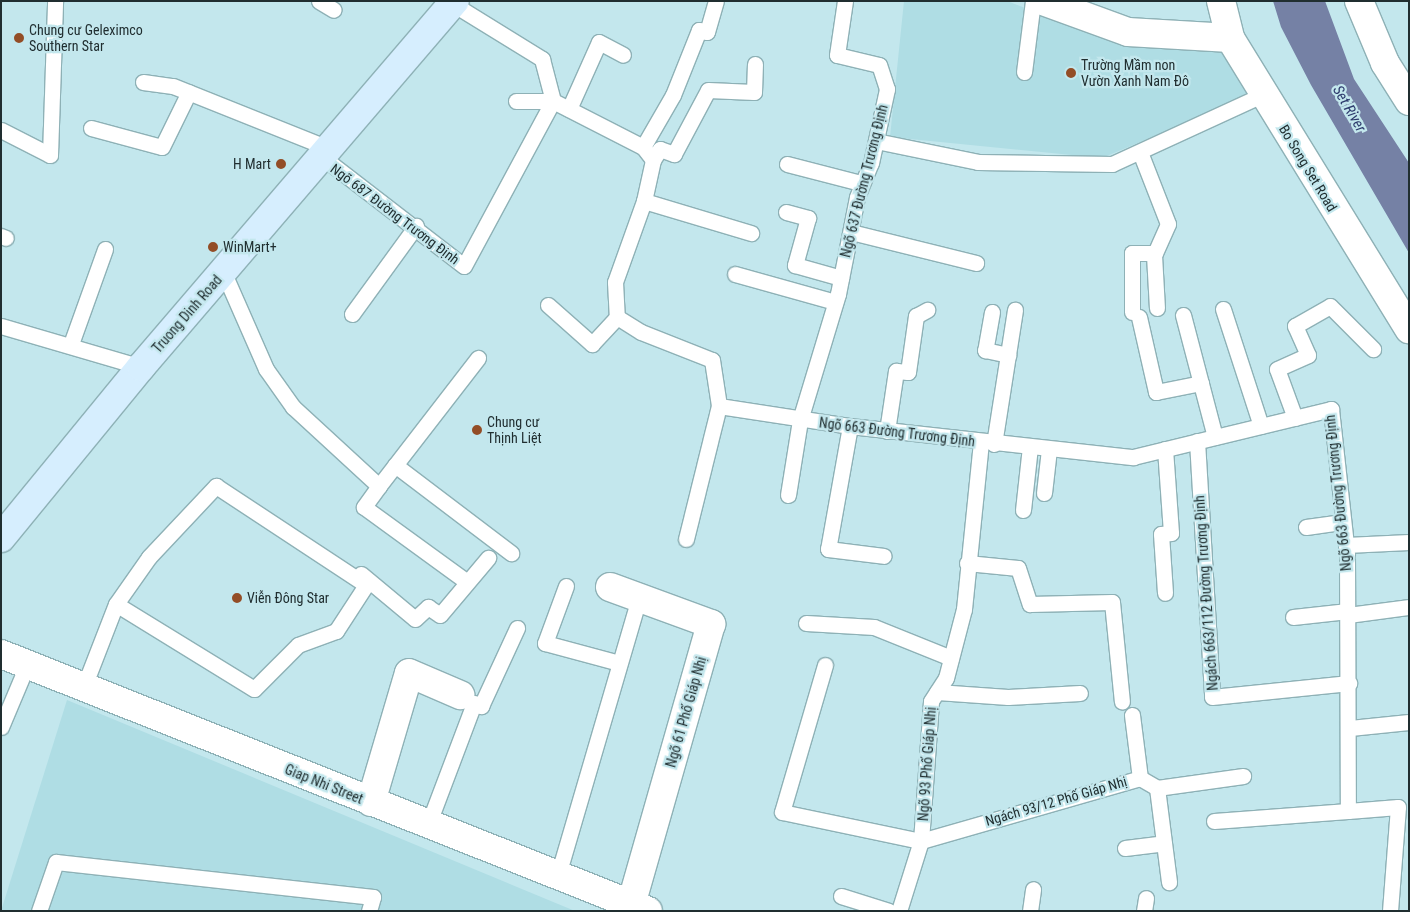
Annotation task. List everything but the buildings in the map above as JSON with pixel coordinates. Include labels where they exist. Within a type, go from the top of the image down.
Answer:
[{"type":"main road","name":"Truong Dinh Road","points":[[1,538],[141,367],[454,2]]},
{"type":"street","points":[[1043,1],[1128,32],[1230,38]]},
{"type":"street","name":"Bo Song Set Road","points":[[1221,1],[1230,38],[1409,329]]},
{"type":"street","points":[[1359,1],[1385,63],[1409,101]]},
{"type":"street","name":"Ngõ 61 Phố Giáp Nhị","points":[[610,587],[711,624],[639,907]]},
{"type":"street","name":"Giap Nhi Street","points":[[1,654],[83,689],[639,907]]},
{"type":"street","points":[[371,802],[409,674],[460,695]]},
{"type":"lane","points":[[1,130],[50,155],[55,1]]},
{"type":"lane","points":[[318,1],[334,10]]},
{"type":"lane","points":[[643,147],[673,95],[699,30],[707,32],[716,1]]},
{"type":"lane","name":"Ngõ 637 Đường Trương Định","points":[[788,495],[800,420],[835,302],[861,183],[876,141],[886,77],[879,65],[837,55],[845,1]]},
{"type":"lane","points":[[1024,72],[1033,1]]},
{"type":"lane","points":[[454,2],[542,58],[553,101]]},
{"type":"lane","points":[[568,109],[599,42],[623,55]]},
{"type":"lane","points":[[618,317],[614,282],[644,201],[653,160],[660,148],[674,154],[708,90],[754,92],[755,64]]},
{"type":"lane","name":"Ngõ 687 Đường Trương Định","points":[[143,82],[189,92],[324,152],[464,266],[553,101]]},
{"type":"lane","points":[[91,128],[162,147],[189,92]]},
{"type":"lane","points":[[876,141],[987,162],[1112,164],[1264,94]]},
{"type":"lane","points":[[516,101],[553,101],[643,147],[653,160]]},
{"type":"lane","points":[[1140,152],[1168,224],[1155,253],[1157,308]]},
{"type":"lane","points":[[787,164],[861,183]]},
{"type":"lane","points":[[644,201],[751,233]]},
{"type":"lane","points":[[786,212],[808,218],[795,265],[841,278]]},
{"type":"lane","points":[[352,314],[416,226]]},
{"type":"lane","points":[[851,232],[976,263]]},
{"type":"lane","points":[[71,344],[105,249]]},
{"type":"lane","points":[[1155,253],[1132,253],[1136,314],[1156,392],[1201,383]]},
{"type":"lane","points":[[223,271],[266,369],[293,408],[380,486]]},
{"type":"lane","points":[[735,274],[835,302]]},
{"type":"lane","points":[[548,305],[592,344],[618,317]]},
{"type":"lane","points":[[1295,418],[1277,369],[1313,353],[1295,326],[1330,306],[1373,349]]},
{"type":"lane","points":[[1223,309],[1261,426]]},
{"type":"lane","points":[[887,431],[896,371],[908,372],[916,316],[927,310]]},
{"type":"lane","name":"Ngõ 93 Phố Giáp Nhị","points":[[899,911],[921,841],[931,701],[952,658],[964,609],[967,562],[987,443],[1008,355],[1015,310]]},
{"type":"lane","points":[[992,312],[985,350],[1008,355]]},
{"type":"lane","points":[[1183,316],[1215,437]]},
{"type":"lane","points":[[618,317],[641,332],[712,360],[719,406],[686,539]]},
{"type":"lane","points":[[1,326],[71,344],[141,367]]},
{"type":"lane","points":[[466,581],[364,506],[478,358]]},
{"type":"lane","name":"Ngõ 663 Đường Trương Định","points":[[719,406],[800,420],[887,431],[1133,457],[1332,409],[1346,545],[1350,728],[1348,811]]},
{"type":"lane","points":[[850,426],[828,549],[884,556]]},
{"type":"lane","name":"Ngách 663/112 Đường Trương Định","points":[[1197,441],[1205,699],[1349,683]]},
{"type":"lane","points":[[1023,510],[1030,447]]},
{"type":"lane","points":[[1044,493],[1049,449]]},
{"type":"lane","points":[[1165,449],[1171,533],[1161,534],[1165,592]]},
{"type":"lane","points":[[395,466],[511,554]]},
{"type":"lane","points":[[83,689],[116,604],[149,557],[216,486],[366,586],[336,631],[298,646],[254,689],[116,604]]},
{"type":"lane","points":[[1306,527],[1343,522]]},
{"type":"lane","points":[[1346,545],[1409,542]]},
{"type":"lane","points":[[336,554],[416,619],[428,607],[440,615],[466,581],[488,558]]},
{"type":"lane","points":[[967,562],[1018,568],[1030,604],[1112,602],[1122,702]]},
{"type":"lane","points":[[566,586],[545,644],[619,663]]},
{"type":"lane","points":[[558,875],[639,598]]},
{"type":"lane","points":[[1293,617],[1409,607]]},
{"type":"lane","points":[[806,623],[874,627],[952,658]]},
{"type":"lane","points":[[428,825],[474,704],[481,706],[517,628]]},
{"type":"lane","points":[[1,727],[27,665]]},
{"type":"lane","points":[[825,665],[782,812],[921,841]]},
{"type":"lane","points":[[937,692],[1008,697],[1080,693]]},
{"type":"lane","points":[[1132,715],[1140,778]]},
{"type":"lane","points":[[1350,728],[1409,722]]},
{"type":"lane","points":[[1169,882],[1157,788],[1243,776]]},
{"type":"lane","name":"Ngách 93/12 Phố Giáp Nhị","points":[[921,841],[1140,778],[1157,788]]},
{"type":"lane","points":[[1214,822],[1398,807],[1390,911]]},
{"type":"lane","points":[[1125,848],[1164,843]]},
{"type":"lane","points":[[39,911],[56,862],[373,897],[369,911]]},
{"type":"lane","points":[[1030,911],[1033,889]]},
{"type":"lane","points":[[841,896],[889,911]]},
{"type":"shaded area","name":"Trường Mầm non Vườn Xanh Nam Đô","points":[[904,1],[1007,1],[1113,41],[1181,50],[1230,50],[1257,93],[1102,158],[890,137]]},
{"type":"shaded area","points":[[67,700],[575,911],[1,911]]},
{"type":"water","name":"Set River","points":[[1273,1],[1325,1],[1354,79],[1409,163],[1409,253],[1311,85],[1281,27]]},
{"type":"place","name":"Chung cư Geleximco Southern Star","points":[[19,38]]},
{"type":"place","name":"Trường Mầm non Vườn Xanh Nam Đô","points":[[1071,73]]},
{"type":"place","name":"H Mart","points":[[281,164]]},
{"type":"place","name":"WinMart+","points":[[213,247]]},
{"type":"place","name":"Chung cư Thịnh Liệt","points":[[477,430]]},
{"type":"place","name":"Viễn Đông Star","points":[[237,598]]}]
